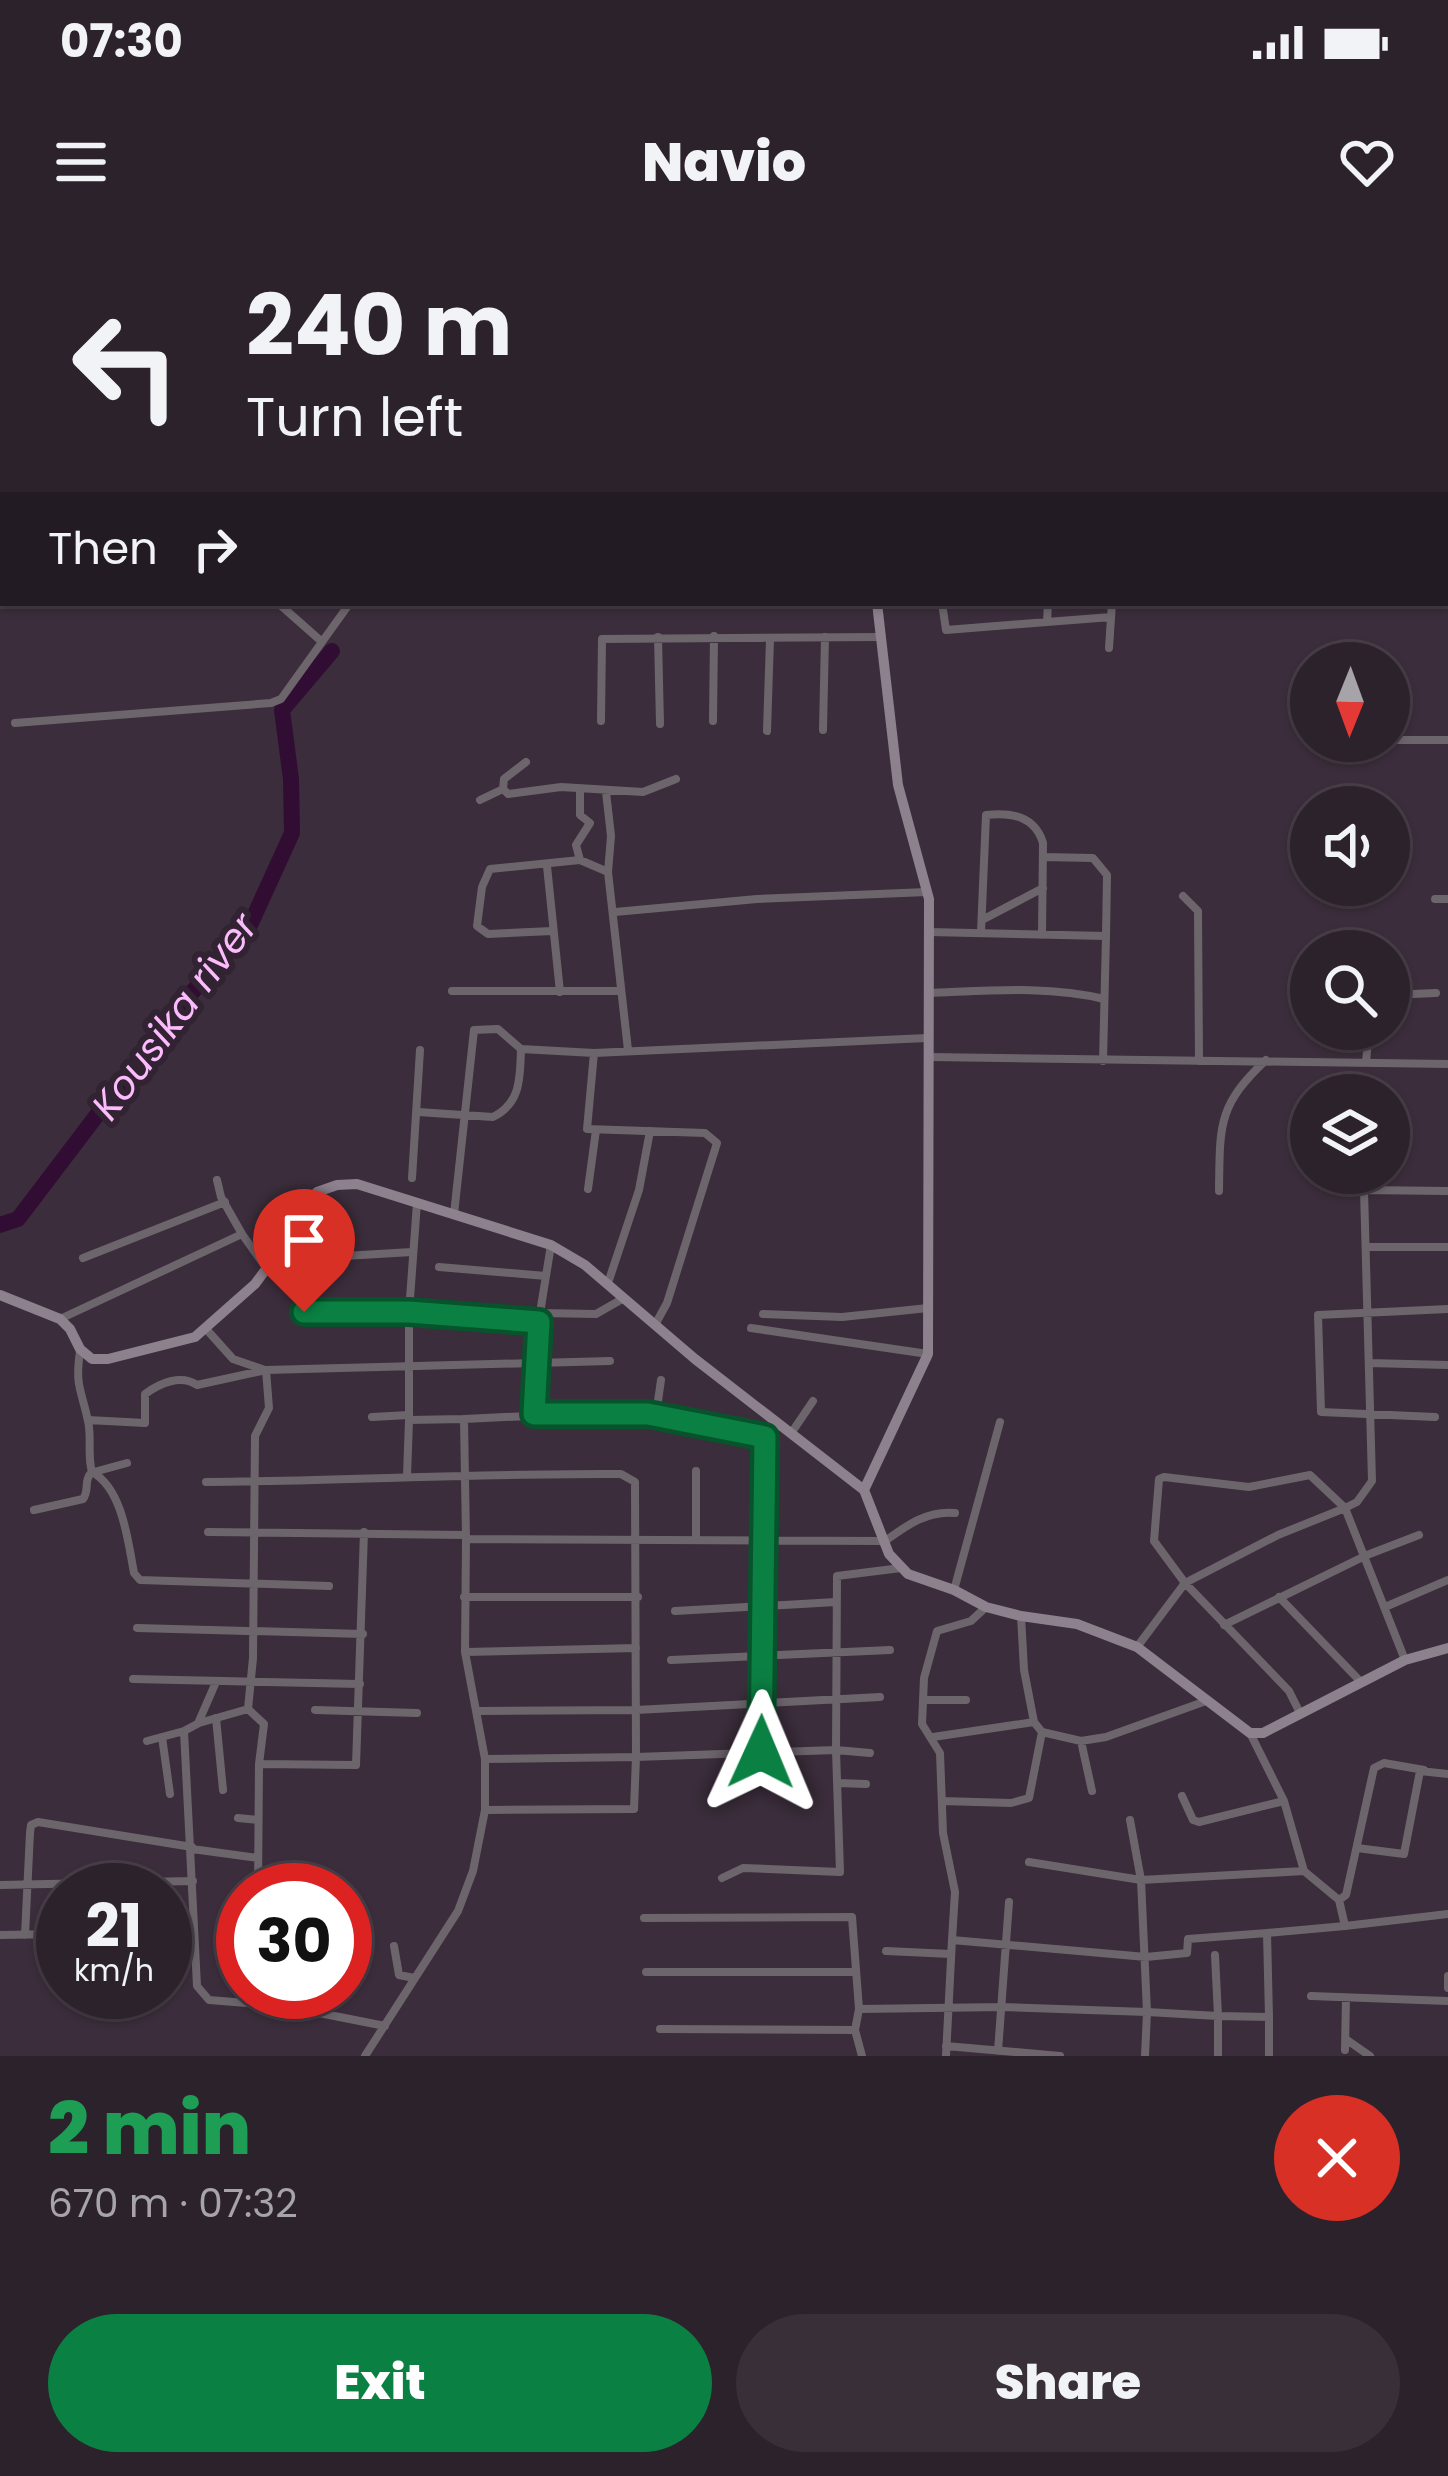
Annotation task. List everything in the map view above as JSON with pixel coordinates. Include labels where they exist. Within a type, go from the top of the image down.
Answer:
[{"type":"street","points":[[281,606],[321,641]]},
{"type":"street","points":[[15,723],[271,703],[281,699],[348,606]]},
{"type":"street","points":[[864,1490],[928,1354],[927,892],[898,785],[877,606]]},
{"type":"street","points":[[942,606],[946,630],[1111,617]]},
{"type":"street","points":[[1047,622],[1048,606]]},
{"type":"street","points":[[1109,648],[1112,606]]},
{"type":"street","points":[[713,721],[714,636]]},
{"type":"street","points":[[658,637],[659,724]]},
{"type":"street","points":[[823,730],[825,637]]},
{"type":"street","points":[[601,721],[602,639],[882,637]]},
{"type":"street","points":[[766,731],[770,639]]},
{"type":"street","points":[[1410,740],[1448,740]]},
{"type":"street","points":[[503,789],[504,779],[526,762]]},
{"type":"street","points":[[503,789],[508,794],[561,787],[644,792],[676,779]]},
{"type":"street","points":[[580,788],[580,815],[590,824],[576,845],[580,860]]},
{"type":"street","points":[[480,800],[503,789]]},
{"type":"street","points":[[606,792],[611,836],[608,872],[628,1050]]},
{"type":"street","points":[[981,932],[986,815],[1000,814],[1033,821],[1042,843],[1042,935]]},
{"type":"street","points":[[1042,857],[1093,858],[1107,875],[1103,1061]]},
{"type":"street","points":[[552,931],[488,934],[477,926],[482,887],[490,869],[580,860],[608,872]]},
{"type":"street","points":[[547,866],[560,992]]},
{"type":"street","points":[[982,920],[1042,888]]},
{"type":"street","points":[[615,912],[757,898],[927,892]]},
{"type":"street","points":[[1183,896],[1198,911],[1198,1061]]},
{"type":"street","points":[[1435,899],[1448,899]]},
{"type":"street","points":[[928,932],[1106,936]]},
{"type":"street","points":[[452,991],[621,991]]},
{"type":"street","points":[[928,993],[1015,991],[1104,999]]},
{"type":"street","points":[[1410,994],[1436,993]]},
{"type":"street","points":[[454,1215],[474,1030],[498,1029],[521,1049],[594,1053],[927,1037]]},
{"type":"street","points":[[418,1112],[493,1117],[511,1106],[517,1094],[521,1049]]},
{"type":"street","points":[[412,1178],[420,1050]]},
{"type":"street","points":[[1366,1062],[1367,1050]]},
{"type":"street","points":[[594,1053],[587,1130],[704,1133],[717,1143],[668,1303],[656,1323]]},
{"type":"street","points":[[927,1057],[1448,1064]]},
{"type":"street","points":[[1219,1191],[1220,1135],[1234,1090],[1266,1060]]},
{"type":"street","points":[[589,1189],[596,1130]]},
{"type":"street","points":[[607,1284],[639,1190],[650,1131]]},
{"type":"street","points":[[217,1180],[242,1234],[267,1268]]},
{"type":"street","points":[[0,1296],[60,1319],[92,1359],[195,1337],[267,1268],[317,1192],[337,1185],[357,1184],[551,1245],[585,1265],[694,1359],[864,1490],[889,1555],[908,1574],[986,1606],[1077,1624],[1137,1647],[1250,1733],[1285,1802],[1304,1871],[1340,1900],[1345,1926]]},
{"type":"street","points":[[1137,1647],[1185,1583],[1278,1535],[1357,1502],[1372,1480],[1364,1190],[1448,1191]]},
{"type":"street","points":[[83,1258],[225,1202]]},
{"type":"street","points":[[407,1476],[409,1312],[417,1203]]},
{"type":"street","points":[[60,1319],[242,1234]]},
{"type":"street","points":[[534,1414],[540,1317],[551,1245]]},
{"type":"street","points":[[1366,1247],[1448,1247]]},
{"type":"street","points":[[310,1258],[412,1252]]},
{"type":"street","points":[[439,1267],[546,1276]]},
{"type":"street","points":[[304,1312],[540,1317],[596,1314],[624,1298]]},
{"type":"street","points":[[763,1314],[842,1317],[928,1308]]},
{"type":"street","points":[[1436,1417],[1321,1412],[1318,1315],[1448,1309]]},
{"type":"street","points":[[752,1328],[928,1354]]},
{"type":"street","points":[[207,1330],[233,1359],[266,1370]]},
{"type":"street","points":[[80,1349],[76,1381],[88,1420],[88,1458],[92,1472],[101,1477],[113,1497],[140,1580],[329,1586]]},
{"type":"street","points":[[88,1420],[142,1425],[145,1394],[160,1385],[189,1379],[202,1385],[266,1370],[610,1361]]},
{"type":"street","points":[[1369,1363],[1448,1365]]},
{"type":"street","points":[[248,1709],[255,1436],[269,1408],[266,1370]]},
{"type":"street","points":[[656,1415],[661,1381]]},
{"type":"street","points":[[792,1432],[813,1401]]},
{"type":"street","points":[[372,1418],[656,1415],[765,1437],[761,1752]]},
{"type":"street","points":[[381,2056],[367,2054],[458,1911],[473,1871],[484,1810],[485,1759],[465,1652],[464,1419]]},
{"type":"street","points":[[954,1590],[1000,1422]]},
{"type":"street","points":[[34,1510],[83,1499],[92,1472],[128,1463]]},
{"type":"street","points":[[696,1471],[696,1538]]},
{"type":"street","points":[[206,1482],[467,1473],[621,1474],[634,1482],[638,1597],[634,1809],[484,1810]]},
{"type":"street","points":[[1300,1713],[1289,1691],[1185,1583],[1154,1541],[1159,1479],[1249,1487],[1310,1474],[1345,1508],[1405,1660]]},
{"type":"street","points":[[208,1532],[885,1541],[912,1522],[940,1511],[955,1513]]},
{"type":"street","points":[[259,1764],[356,1765],[364,1532]]},
{"type":"street","points":[[1224,1625],[1419,1535]]},
{"type":"street","points":[[722,1878],[743,1868],[841,1872],[837,1576],[902,1568]]},
{"type":"street","points":[[1385,1607],[1448,1580]]},
{"type":"street","points":[[464,1597],[638,1597]]},
{"type":"street","points":[[1279,1597],[1360,1681]]},
{"type":"street","points":[[675,1611],[836,1602]]},
{"type":"street","points":[[986,1606],[971,1621],[937,1631],[924,1678],[922,1724],[940,1753],[943,1833],[955,1892],[946,2051],[1060,2056]]},
{"type":"street","points":[[1021,1616],[1024,1670],[1034,1723],[1042,1732],[1081,1741],[1106,1737],[1207,1701]]},
{"type":"street","points":[[137,1628],[363,1634]]},
{"type":"street","points":[[465,1652],[637,1648]]},
{"type":"street","points":[[1250,1733],[1263,1733],[1405,1660],[1448,1648]]},
{"type":"street","points":[[671,1660],[890,1650]]},
{"type":"street","points":[[134,1679],[360,1684]]},
{"type":"street","points":[[199,1723],[216,1682]]},
{"type":"street","points":[[479,1712],[636,1710],[880,1697]]},
{"type":"street","points":[[923,1700],[966,1700]]},
{"type":"street","points":[[147,1741],[248,1709]]},
{"type":"street","points":[[248,1709],[264,1724],[258,1863]]},
{"type":"street","points":[[315,1710],[417,1713]]},
{"type":"street","points":[[216,1718],[223,1790]]},
{"type":"street","points":[[933,1737],[1034,1723]]},
{"type":"street","points":[[184,1731],[197,1987],[216,2001]]},
{"type":"street","points":[[942,1801],[1011,1803],[1029,1798],[1042,1732]]},
{"type":"street","points":[[161,1737],[170,1794]]},
{"type":"street","points":[[1081,1741],[1092,1791]]},
{"type":"street","points":[[485,1759],[870,1753]]},
{"type":"street","points":[[1340,1900],[1346,1895],[1359,1822],[1378,1764],[1448,1774]]},
{"type":"street","points":[[1357,1848],[1404,1854],[1424,1770]]},
{"type":"street","points":[[837,1783],[866,1784]]},
{"type":"street","points":[[1182,1796],[1193,1820],[1199,1822],[1285,1802]]},
{"type":"street","points":[[238,1818],[258,1820]]},
{"type":"street","points":[[1130,1820],[1147,1957],[1145,2056]]},
{"type":"street","points":[[26,1934],[32,1825],[38,1822],[258,1858]]},
{"type":"street","points":[[1029,1862],[1141,1880],[1304,1871]]},
{"type":"street","points":[[0,1885],[193,1881]]},
{"type":"street","points":[[998,2051],[1010,1902]]},
{"type":"street","points":[[952,1940],[1147,1957],[1187,1953],[1188,1939],[1448,1914]]},
{"type":"street","points":[[644,1918],[852,1917],[859,2008],[855,2030],[862,2056]]},
{"type":"street","points":[[1267,1933],[1269,2056]]},
{"type":"street","points":[[0,1935],[36,1934]]},
{"type":"street","points":[[394,1946],[399,1976],[414,1978]]},
{"type":"street","points":[[886,1951],[951,1954]]},
{"type":"street","points":[[1215,1955],[1218,2056]]},
{"type":"street","points":[[646,1972],[855,1972]]},
{"type":"street","points":[[1448,1976],[1448,1988]]},
{"type":"street","points":[[1311,1996],[1448,2001]]},
{"type":"street","points":[[1346,1998],[1346,2050]]},
{"type":"street","points":[[859,2008],[1003,2007],[1269,2017]]},
{"type":"street","points":[[351,2019],[385,2026]]},
{"type":"street","points":[[660,2029],[855,2030]]},
{"type":"street","points":[[1346,2039],[1370,2056]]},
{"type":"waterway","name":"Kousika river","points":[[0,1225],[18,1219],[173,1015],[251,923],[292,833],[282,710],[332,651]]},
{"type":"route","points":[[304,1312],[409,1312],[539,1322],[534,1414],[648,1414],[765,1437],[761,1752]]}]
